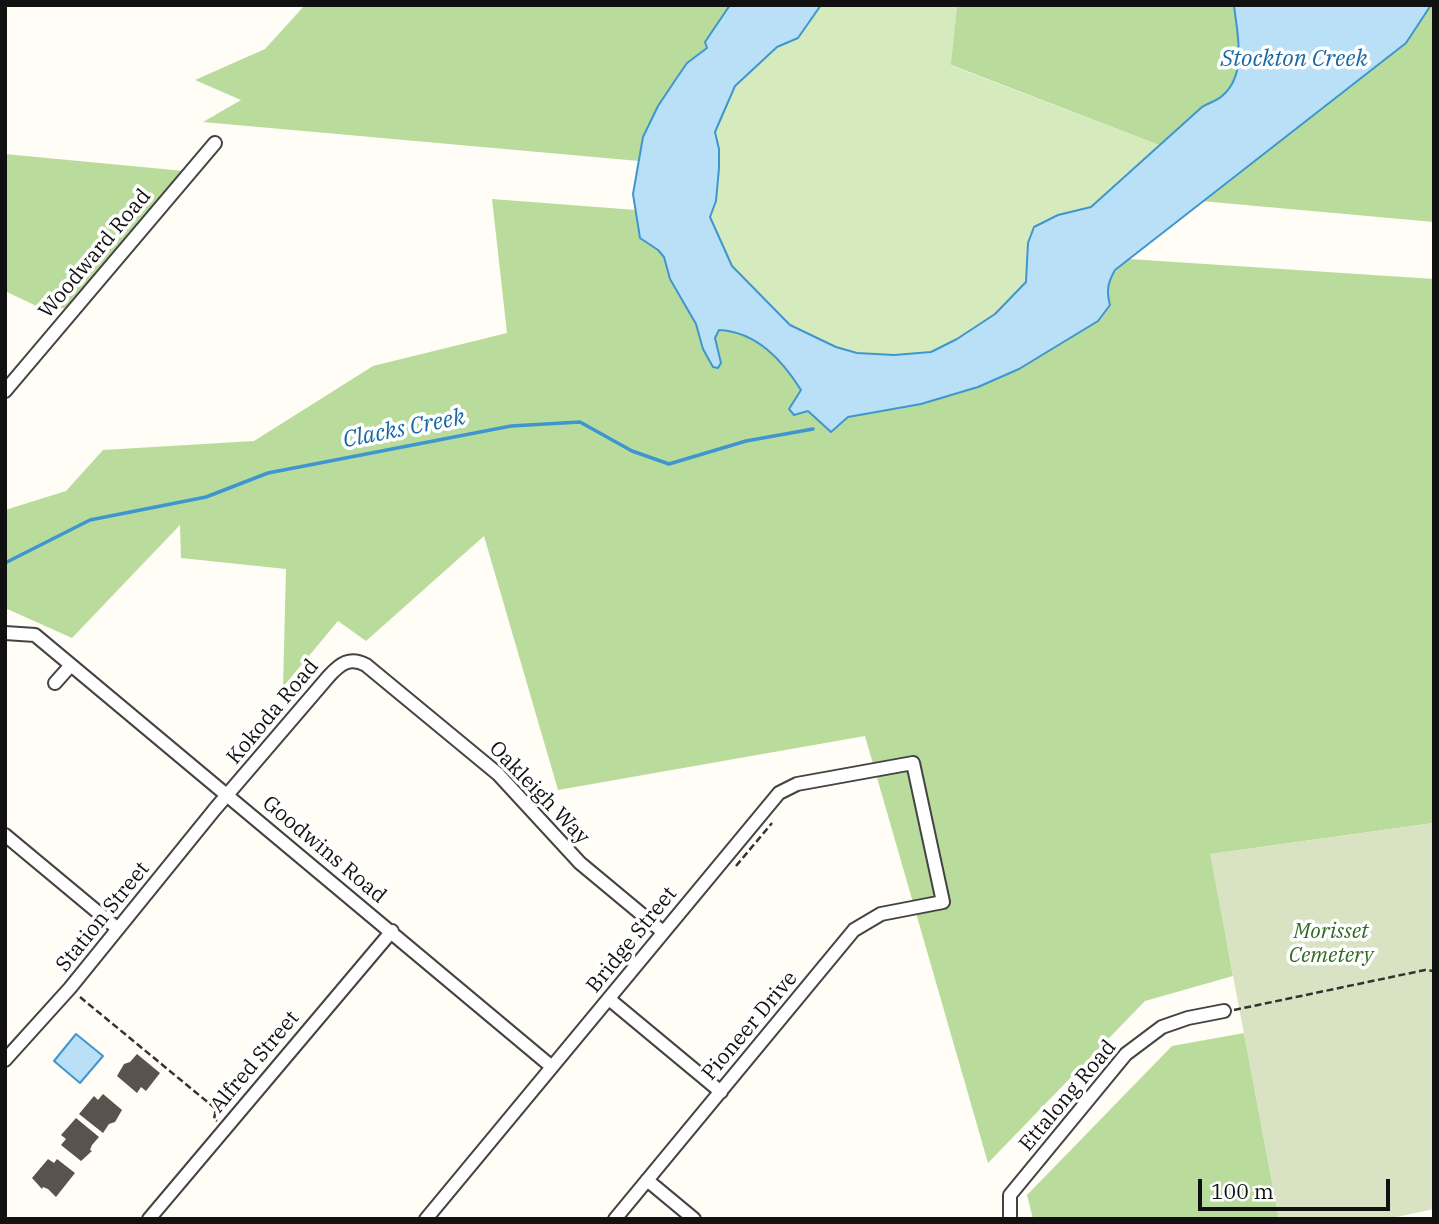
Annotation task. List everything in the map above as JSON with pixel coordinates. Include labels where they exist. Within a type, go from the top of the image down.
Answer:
[{"type":"street","name":"Woodward Road","points":[[5,391],[215,143]]},
{"type":"street","name":"Goodwins Road","points":[[5,633],[35,635],[552,1067]]},
{"type":"street","name":"Kokoda Road","points":[[227,795],[337,667],[352,661]]},
{"type":"street","name":"Oakleigh Way","points":[[352,661],[366,665],[498,774],[580,863],[663,932]]},
{"type":"street","points":[[55,683],[71,665]]},
{"type":"street","name":"Bridge Street","points":[[426,1219],[779,793],[797,784],[914,763],[943,902]]},
{"type":"street","name":"Station Street","points":[[7,1054],[69,988],[227,795]]},
{"type":"street","points":[[5,835],[118,929]]},
{"type":"street","name":"Pioneer Drive","points":[[615,1219],[854,930],[881,914],[943,902]]},
{"type":"street","name":"Alfred Street","points":[[149,1219],[391,931]]},
{"type":"street","points":[[609,999],[721,1092]]},
{"type":"street","name":"Ettalong Road","points":[[1010,1219],[1010,1195],[1126,1054],[1162,1027],[1188,1018],[1224,1011]]},
{"type":"street","points":[[647,1180],[694,1219]]},
{"type":"path","points":[[731,872],[775,819]]},
{"type":"path","points":[[637,924],[639,942],[634,950],[643,957]]},
{"type":"path","points":[[1224,1011],[1424,970],[1434,971]]},
{"type":"path","points":[[69,988],[216,1109],[214,1119],[225,1127]]},
{"type":"green space","points":[[305,5],[730,5],[706,42],[707,48],[687,64],[643,137],[639,161],[203,122],[241,100],[195,80],[265,49]]},
{"type":"green space","points":[[821,5],[957,5],[952,66],[1159,145],[1091,207],[1058,215],[1028,243],[1026,282],[995,314],[957,339],[931,352],[894,355],[857,353],[836,347],[791,325],[732,266],[710,217],[716,201],[719,168],[715,132],[735,86],[777,47],[798,38]]},
{"type":"green space","points":[[957,5],[1234,5],[1240,55],[1234,82],[1222,96],[1202,107],[1159,145],[951,65]]},
{"type":"green space","points":[[1431,5],[1434,5],[1434,222],[1201,201],[1406,43]]},
{"type":"green space","points":[[5,154],[184,171],[65,308],[47,311],[5,291]]},
{"type":"green space","points":[[492,199],[636,210],[640,238],[664,257],[670,279],[700,335],[719,352],[715,338],[719,330],[733,332],[757,342],[786,369],[801,391],[789,409],[794,415],[808,411],[831,432],[848,417],[921,404],[978,387],[1019,369],[1110,305],[1108,290],[1111,279],[1129,259],[1434,279],[1434,823],[1211,854],[1233,976],[1145,1001],[988,1163],[865,736],[558,790],[484,536],[366,641],[338,621],[283,687],[286,569],[181,558],[180,525],[72,638],[5,608],[5,510],[66,491],[103,450],[254,441],[373,366],[507,333]]},
{"type":"green space","name":"Morisset Cemetery","points":[[1434,823],[1434,1209],[1387,1219],[1279,1219],[1210,854]]},
{"type":"green space","points":[[1244,1033],[1279,1219],[1033,1219],[1027,1195],[1172,1046]]},
{"type":"water","name":"Stockton Creek","points":[[730,5],[821,5],[798,38],[777,47],[735,86],[715,132],[719,168],[716,201],[710,217],[732,266],[790,325],[836,347],[857,353],[894,355],[931,352],[995,314],[1026,282],[1028,243],[1034,227],[1058,215],[1091,207],[1202,107],[1222,96],[1230,87],[1238,65],[1234,5],[1431,5],[1406,43],[1115,270],[1108,287],[1110,305],[1098,321],[1019,369],[978,387],[921,404],[848,417],[831,432],[808,411],[794,415],[789,409],[801,390],[777,358],[757,342],[733,332],[719,330],[715,338],[721,363],[718,368],[713,367],[703,349],[696,324],[670,279],[664,257],[640,238],[633,194],[643,137],[658,106],[687,63],[707,48],[705,42]]},
{"type":"water","points":[[76,1034],[103,1056],[80,1083],[54,1061]]},
{"type":"building","points":[[137,1054],[160,1073],[146,1091],[141,1087],[137,1093],[117,1076],[124,1064]]},
{"type":"building","points":[[103,1094],[122,1110],[115,1122],[109,1124],[103,1133],[79,1114],[94,1096],[98,1100]]},
{"type":"building","points":[[76,1118],[99,1137],[92,1145],[92,1151],[81,1161],[61,1145],[66,1139],[61,1135]]},
{"type":"building","points":[[48,1159],[54,1163],[57,1159],[75,1173],[56,1197],[48,1189],[42,1189],[32,1178]]},
{"type":"waterway","name":"Clacks Creek","points":[[5,563],[90,520],[206,497],[268,473],[511,426],[580,422],[632,451],[669,464],[746,441],[813,429]]}]
